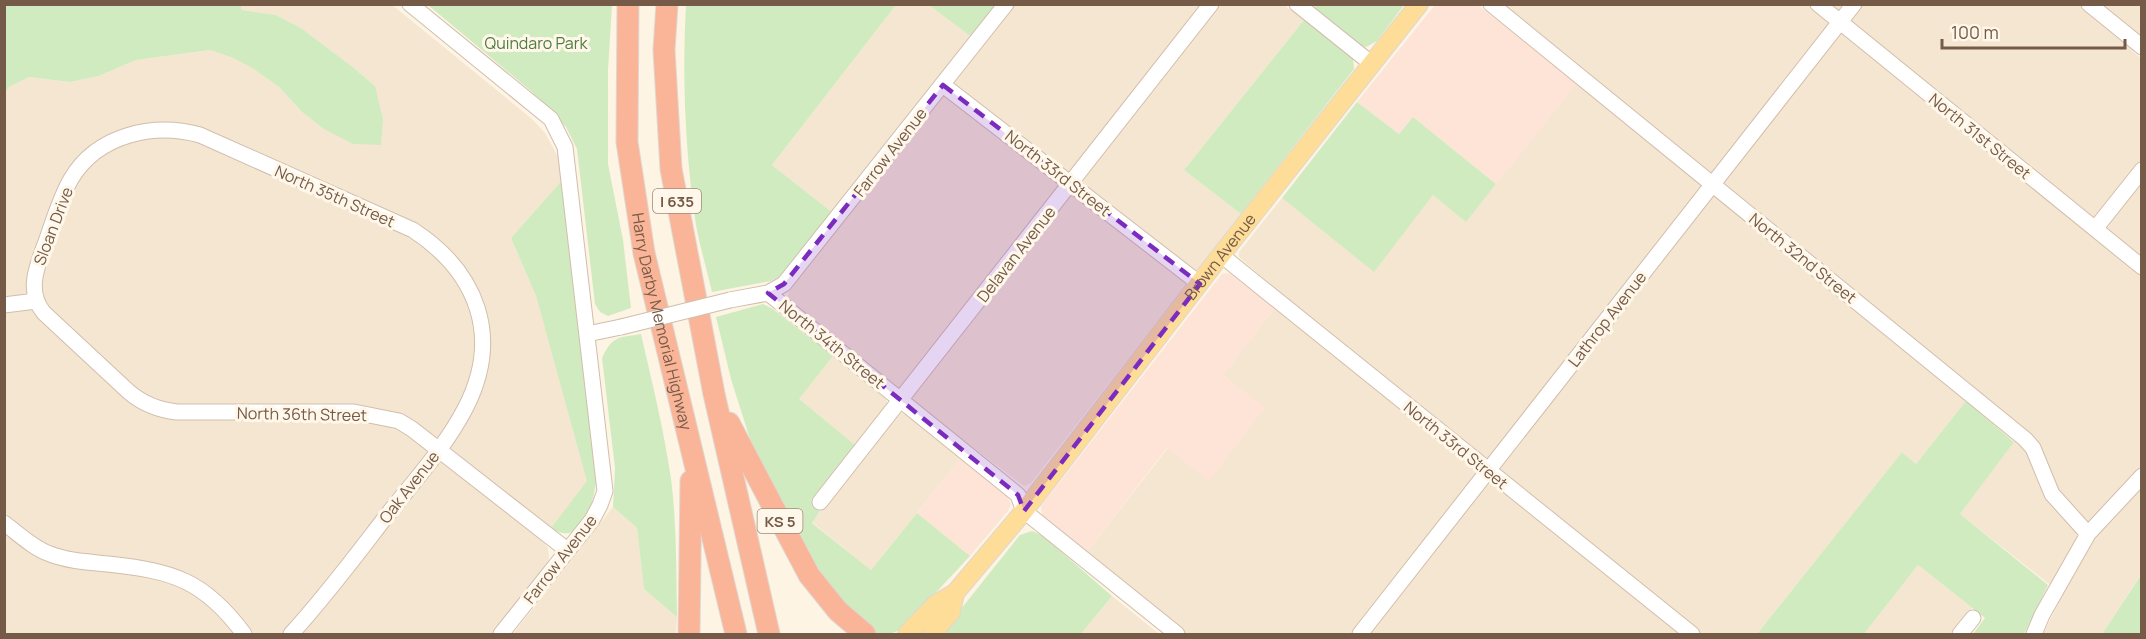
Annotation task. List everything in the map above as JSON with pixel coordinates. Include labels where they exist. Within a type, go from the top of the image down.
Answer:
[{"type":"highway","name":"Harry Darby Memorial Highway","points":[[628,4],[627,142],[644,254],[736,634]]},
{"type":"highway","name":"I 635","points":[[667,4],[664,50],[671,169],[714,394],[769,634]]},
{"type":"highway","name":"KS 5","points":[[714,394],[809,575],[838,611],[865,634]]},
{"type":"highway","points":[[689,634],[691,450]]},
{"type":"main road","name":"Brown Avenue","points":[[955,593],[1024,511],[1221,255],[1419,4]]},
{"type":"main road","points":[[907,634],[936,604],[955,593]]},
{"type":"main road","points":[[932,634],[951,612],[955,593]]},
{"type":"street","points":[[410,4],[551,119],[557,129],[565,147],[587,334]]},
{"type":"street","name":"Farrow Avenue","points":[[768,293],[784,284],[1006,4]]},
{"type":"street","name":"Delavan Avenue","points":[[820,502],[1211,4]]},
{"type":"street","points":[[1297,4],[1372,64]]},
{"type":"street","name":"North 32nd Street","points":[[1491,4],[2025,439],[2033,448],[2052,494],[2088,534]]},
{"type":"street","name":"North 31st Street","points":[[1818,4],[2142,267]]},
{"type":"street","name":"Lathrop Avenue","points":[[1360,634],[1854,4]]},
{"type":"street","points":[[2089,4],[2142,47]]},
{"type":"street","name":"North 33rd Street","points":[[943,85],[1200,284]]},
{"type":"street","name":"Sloan Drive","points":[[36,300],[35,273],[64,192],[72,177],[94,152],[123,137],[148,130]]},
{"type":"street","name":"North 35th Street","points":[[148,130],[174,130],[200,135],[413,230],[439,250],[465,280],[473,294],[480,319]]},
{"type":"street","points":[[2095,230],[2142,170]]},
{"type":"street","name":"North 33rd Street","points":[[1221,255],[1692,634]]},
{"type":"street","name":"North 34th Street","points":[[587,334],[768,293],[1018,495],[1024,511],[1176,634]]},
{"type":"street","points":[[4,305],[36,300]]},
{"type":"street","name":"North 36th Street","points":[[36,300],[44,313],[138,400],[150,406],[177,412],[354,412],[399,421],[567,550]]},
{"type":"street","name":"Oak Avenue","points":[[291,634],[439,450],[465,409],[475,386],[482,353],[480,319]]},
{"type":"street","name":"Farrow Avenue","points":[[501,634],[592,520],[605,491],[587,334]]},
{"type":"street","points":[[2034,634],[2042,615],[2088,534],[2142,476]]},
{"type":"street","points":[[4,523],[34,546],[49,554],[75,561],[155,570],[180,578],[212,597],[244,634]]},
{"type":"street","points":[[1960,634],[1973,618]]},
{"type":"highlighted area","points":[[943,85],[1200,284],[1024,511],[1018,495],[768,293],[784,284]]},
{"type":"shaded area","points":[[391,4],[532,119],[545,133],[561,162],[564,178],[511,238],[536,296],[588,481],[542,540],[548,548],[549,559],[546,568],[494,634],[5,634],[4,93],[9,87],[29,77],[70,82],[99,76],[136,60],[210,50],[252,68],[279,87],[301,111],[375,86],[301,28],[276,15],[242,10],[240,5]]},
{"type":"shaded area","points":[[896,5],[929,5],[970,36],[833,213],[772,165]]},
{"type":"shaded area","points":[[1013,5],[1284,5],[1304,20],[1184,170],[1241,214],[1031,483],[1024,486],[915,403],[789,302],[788,295],[791,288]]},
{"type":"shaded area","points":[[1435,5],[1478,5],[1577,84],[1496,184],[1413,117],[1399,134],[1357,102]]},
{"type":"shaded area","points":[[1501,5],[2141,5],[2141,39],[2132,51],[2142,59],[2141,574],[2102,634],[2043,634],[2063,595],[1960,514],[2023,429],[1975,390],[1916,464],[1902,452],[1757,634],[1187,634],[1086,553],[1168,448],[1265,409],[1223,375],[1284,296],[1239,257],[1239,252],[1282,198],[1374,271],[1433,195],[1466,221],[1585,73]]},
{"type":"shaded area","points":[[1229,273],[1275,308],[1223,375],[1265,408],[1209,481],[1167,448],[1086,553],[1042,516],[1041,506],[1222,274]]},
{"type":"shaded area","points":[[833,356],[884,396],[887,402],[886,407],[855,445],[798,399]]},
{"type":"shaded area","points":[[901,413],[907,414],[961,458],[871,570],[812,522],[896,416]]},
{"type":"shaded area","points":[[961,458],[1005,492],[1011,504],[1008,511],[970,556],[917,513]]},
{"type":"shaded area","points":[[613,507],[637,528],[644,589],[677,617],[676,634],[513,634]]},
{"type":"shaded area","points":[[1918,565],[1972,608],[1952,634],[1864,634]]},
{"type":"shaded area","points":[[1112,596],[1159,634],[1081,634]]},
{"type":"green space","points":[[5,4],[240,4],[242,10],[276,15],[301,28],[375,86],[383,119],[381,145],[353,144],[324,129],[301,111],[279,87],[252,68],[210,50],[136,60],[99,76],[70,82],[29,77],[9,87],[5,93]]},
{"type":"green space","points":[[996,4],[970,36],[929,5]]},
{"type":"green space","points":[[1317,4],[1404,5],[1377,41],[1366,47],[1360,45],[1314,8]]},
{"type":"green space","name":"Quindaro Park","points":[[428,5],[612,5],[608,70],[608,164],[623,240],[631,308],[608,316],[600,312],[595,304],[577,149],[566,127],[531,91]]},
{"type":"green space","points":[[686,5],[896,5],[772,165],[833,213],[783,275],[771,281],[712,292],[699,242],[689,170],[684,59]]},
{"type":"green space","points":[[1304,20],[1353,59],[1354,69],[1241,214],[1184,170]]},
{"type":"green space","points":[[1357,102],[1399,134],[1413,117],[1496,184],[1466,222],[1433,195],[1374,272],[1282,198]]},
{"type":"green space","points":[[564,178],[596,480],[589,511],[578,528],[571,533],[562,533],[551,528],[587,481],[536,296],[511,238]]},
{"type":"green space","points":[[763,304],[773,309],[833,356],[799,399],[855,445],[811,500],[820,511],[812,523],[871,570],[917,513],[970,556],[902,629],[890,634],[873,633],[841,607],[808,555],[756,458],[731,379],[716,317]]},
{"type":"green space","points":[[641,334],[671,479],[677,617],[644,589],[637,528],[613,507],[615,468],[602,358],[613,341]]},
{"type":"green space","points":[[1966,401],[2014,442],[1960,514],[2048,585],[2024,634],[1973,634],[1985,618],[1918,565],[1864,634],[1757,634],[1902,452],[1916,464]]},
{"type":"green space","points":[[1032,531],[1043,536],[1112,596],[1081,634],[941,634],[1020,535]]},
{"type":"green space","points":[[2141,575],[2141,634],[2102,634]]}]
